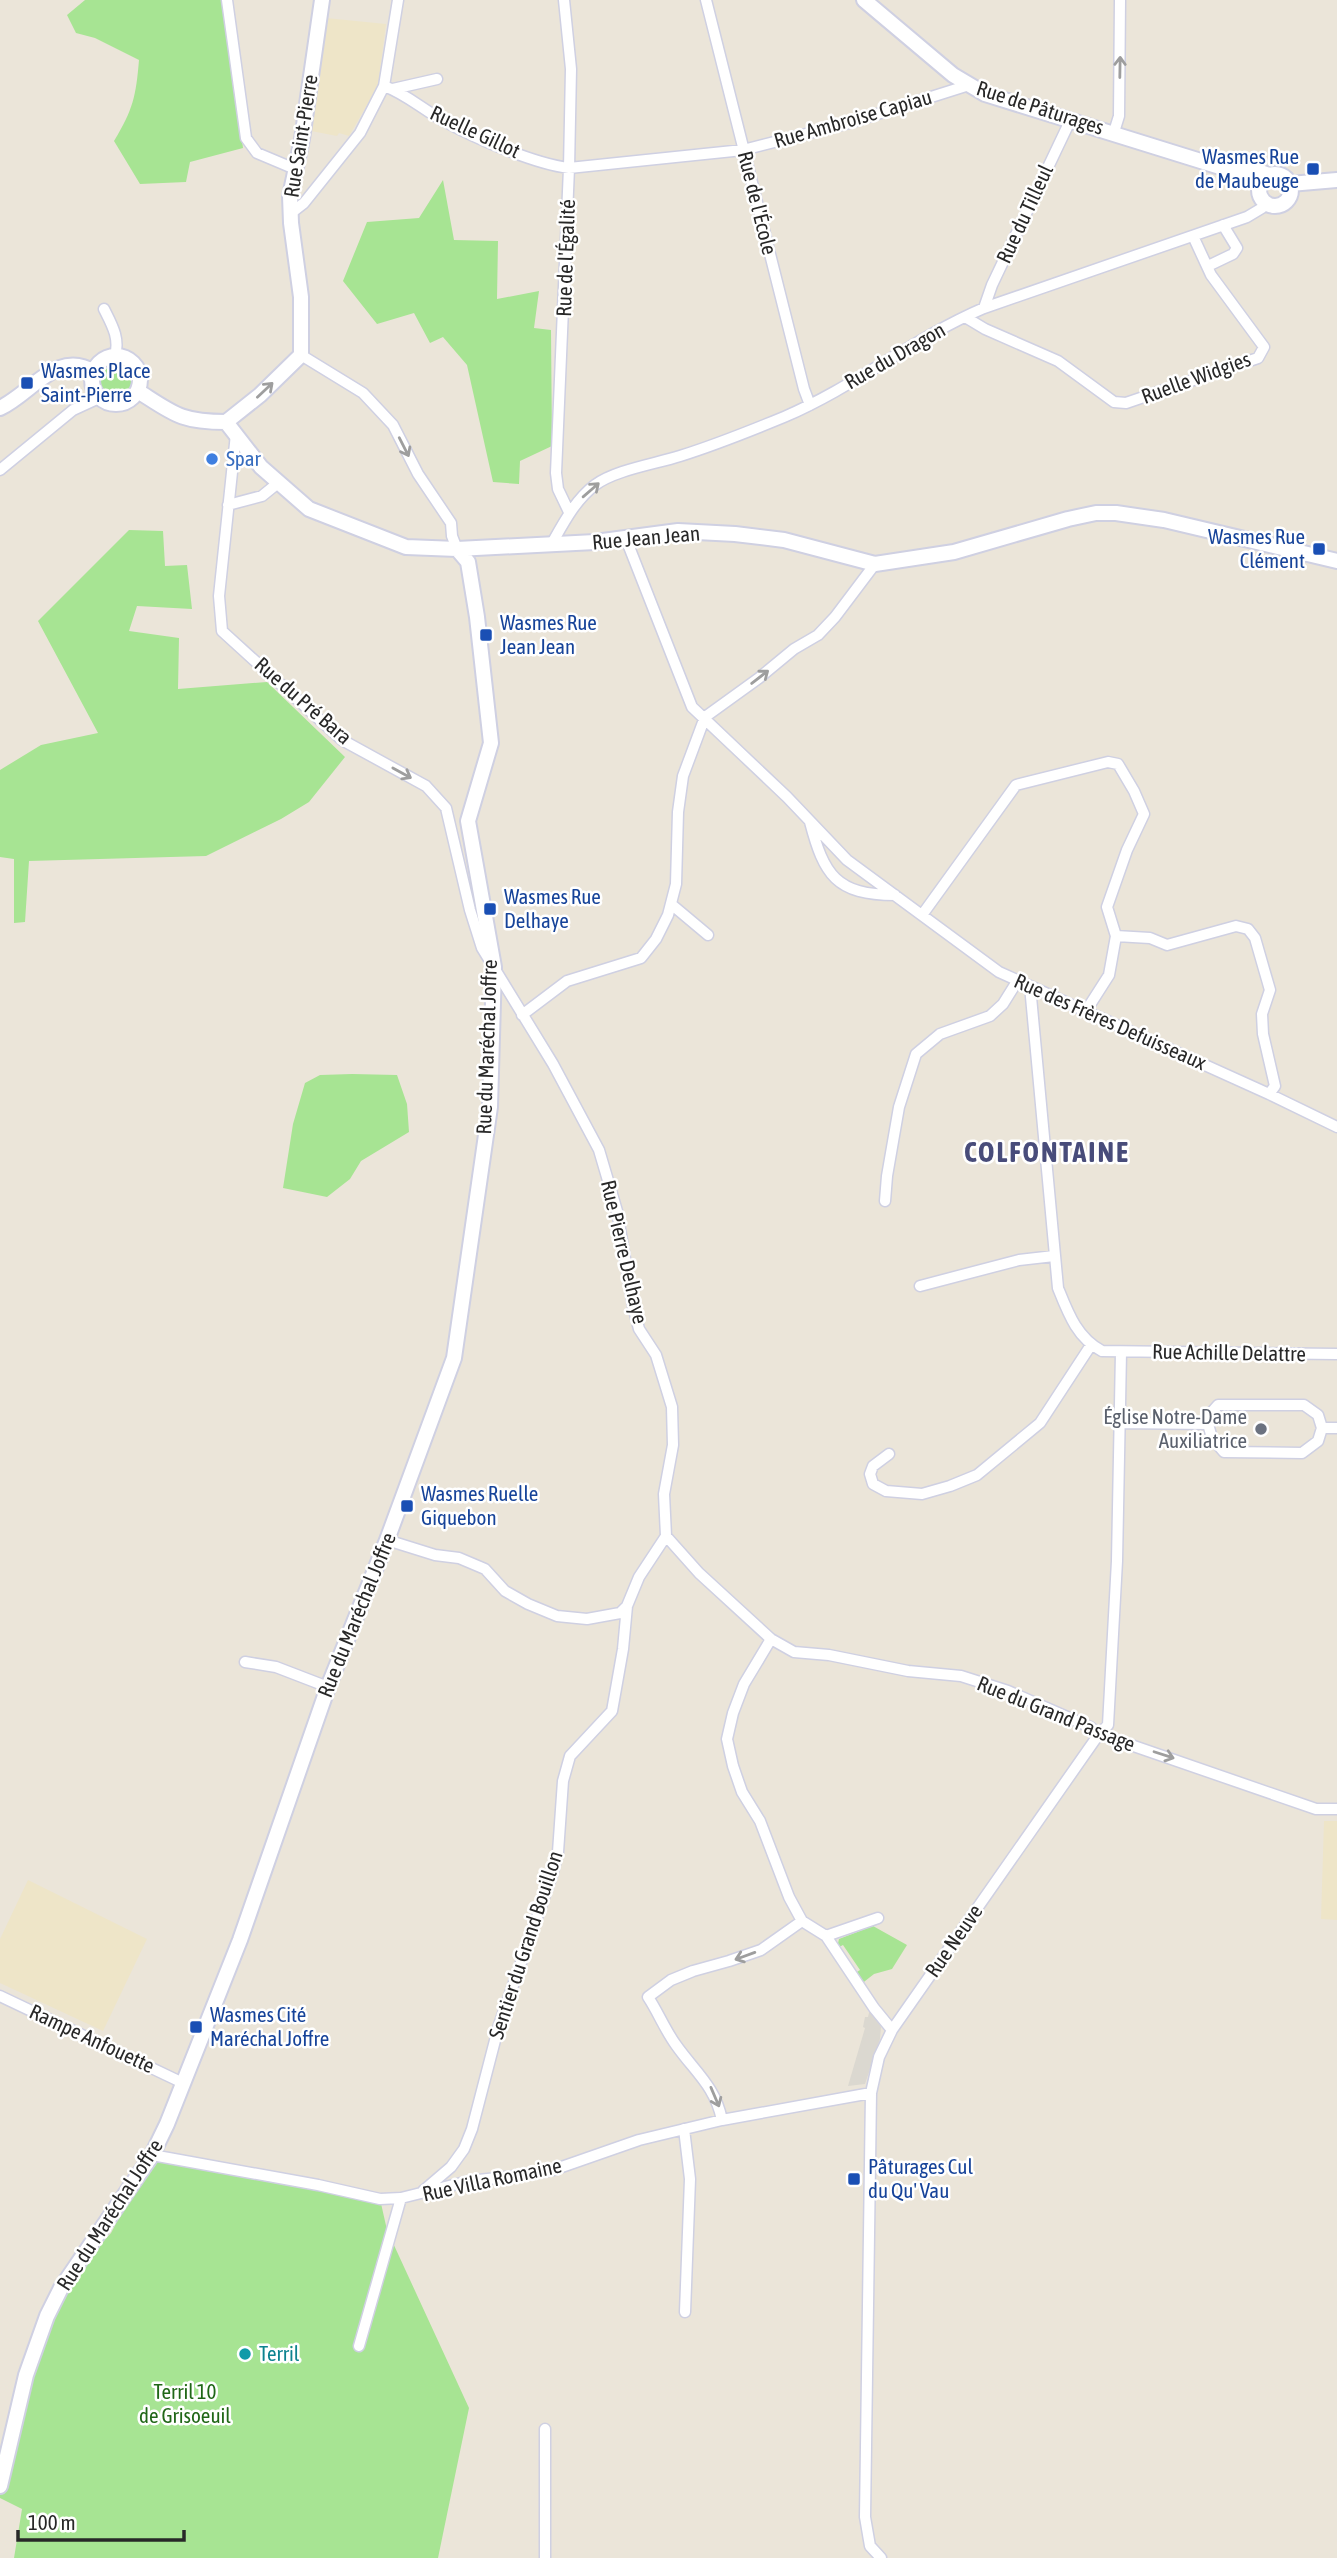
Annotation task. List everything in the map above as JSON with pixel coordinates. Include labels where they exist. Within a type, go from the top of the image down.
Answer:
[{"type":"street","points":[[227,0],[246,138],[257,153],[295,169]]},
{"type":"street","name":"Rue Saint-Pierre","points":[[301,355],[301,296],[290,210],[322,0]]},
{"type":"street","points":[[290,210],[295,210],[304,203],[359,133],[388,87],[398,0]]},
{"type":"street","name":"Rue de l'Égalité","points":[[564,0],[571,69],[556,473],[558,489],[569,512]]},
{"type":"street","name":"Rue de l'École","points":[[706,0],[810,405]]},
{"type":"street","name":"Rue de Pâturages","points":[[864,0],[953,75],[995,98],[1114,132],[1240,172],[1244,177],[1266,181]]},
{"type":"street","points":[[1114,132],[1119,117],[1120,0]]},
{"type":"street","points":[[388,87],[437,79]]},
{"type":"street","name":"Rue Ambroise Capiau","points":[[569,167],[743,150],[849,123],[969,86]]},
{"type":"street","name":"Ruelle Gillot","points":[[388,87],[446,122],[549,166],[569,167]]},
{"type":"street","name":"Rue du Tilleul","points":[[984,308],[992,285],[1070,121]]},
{"type":"street","points":[[1290,184],[1290,195],[1285,202],[1276,206],[1266,203],[1261,197],[1266,181],[1281,176],[1290,184],[1337,180]]},
{"type":"street","name":"Rue du Dragon","points":[[551,545],[569,512],[596,484],[735,436],[810,405],[950,323],[984,308],[1252,215],[1266,203]]},
{"type":"street","points":[[1208,266],[1233,254],[1237,248],[1223,225]]},
{"type":"street","name":"Ruelle Widgies","points":[[965,317],[985,329],[1058,361],[1114,402],[1126,403],[1258,358],[1264,347],[1211,275],[1193,236]]},
{"type":"street","points":[[104,309],[115,331],[115,356]]},
{"type":"street","points":[[138,391],[166,411],[185,419],[231,427],[301,355]]},
{"type":"street","name":"Rue du Maréchal Joffre","points":[[0,2486],[26,2375],[47,2316],[61,2288],[152,2155],[183,2083],[250,1912],[327,1687],[387,1540],[454,1358],[490,1107],[494,967],[468,821],[491,743],[468,562],[457,549],[452,536],[452,523],[418,474],[393,425],[363,393],[301,355]]},
{"type":"street","points":[[115,356],[131,362],[140,376],[138,391],[121,404],[108,403],[99,398],[93,385],[94,372],[102,361],[115,356]]},
{"type":"street","points":[[0,408],[15,401],[54,369],[78,364],[94,372]]},
{"type":"street","points":[[0,470],[73,410],[99,398]]},
{"type":"street","name":"Rue Jean Jean","points":[[231,427],[261,467],[309,509],[406,547],[457,549],[551,545],[626,539],[678,531],[784,540],[874,564]]},
{"type":"street","name":"Rue du Pré Bara","points":[[231,427],[228,505],[219,596],[222,631],[342,740],[426,786],[446,808],[470,910],[482,948],[494,967]]},
{"type":"street","points":[[228,505],[262,496],[278,483]]},
{"type":"street","points":[[522,1015],[568,981],[641,958],[656,939],[671,904],[676,884],[678,811],[683,776],[705,717],[794,649],[818,635],[835,617],[874,564],[954,552],[1096,513],[1164,520],[1337,561]]},
{"type":"street","name":"Rue des Frères Defuisseaux","points":[[626,539],[692,707],[847,860],[999,972],[1337,1127]]},
{"type":"street","points":[[922,915],[1016,785],[1108,762],[1118,764],[1135,791],[1144,814],[1127,850],[1107,907],[1116,936],[1109,975],[1086,1011]]},
{"type":"street","name":"Rue des Frères Defuisseaux","points":[[810,821],[825,868],[846,887],[869,895],[895,895]]},
{"type":"street","points":[[671,904],[708,935]]},
{"type":"street","points":[[1116,936],[1150,938],[1167,945],[1236,926],[1248,929],[1255,938],[1270,990],[1262,1014],[1275,1086],[1269,1094]]},
{"type":"street","name":"Rue Pierre Delhaye","points":[[494,967],[559,1074],[599,1150],[617,1211],[639,1329],[656,1355],[666,1380],[672,1407],[673,1445],[664,1494],[666,1536]]},
{"type":"street","points":[[885,1201],[899,1107],[916,1054],[940,1034],[990,1016],[1003,1004],[1018,980]]},
{"type":"street","points":[[889,1454],[873,1466],[870,1474],[873,1484],[886,1491],[922,1494],[977,1475],[1040,1423],[1091,1345],[1071,1320],[1058,1288],[1030,986]]},
{"type":"street","points":[[920,1286],[1019,1260],[1054,1256]]},
{"type":"street","name":"Rue Achille Delattre","points":[[1091,1345],[1102,1351],[1121,1352],[1337,1354]]},
{"type":"street","name":"Rue Neuve","points":[[879,2556],[870,2546],[865,2517],[871,2093],[879,2057],[892,2030],[1099,1734],[1108,1725],[1117,1561],[1121,1352]]},
{"type":"street","points":[[1218,1405],[1304,1405],[1318,1415],[1322,1429],[1318,1441],[1302,1453],[1224,1452],[1212,1438],[1208,1424],[1211,1413],[1218,1405]]},
{"type":"street","points":[[1119,1423],[1208,1424]]},
{"type":"street","points":[[1322,1429],[1337,1428]]},
{"type":"street","points":[[666,1536],[699,1573],[771,1639],[744,1684],[727,1739],[742,1792],[760,1821],[789,1896],[802,1921],[826,1936],[892,2030]]},
{"type":"street","name":"Sentier du Grand Bouillon","points":[[417,2195],[451,2167],[464,2149],[472,2129],[499,2025],[553,1872],[558,1852],[563,1781],[570,1756],[612,1712],[624,1649],[627,1606],[639,1577],[666,1536]]},
{"type":"street","points":[[387,1540],[435,1555],[459,1558],[485,1569],[505,1591],[557,1616],[587,1619],[620,1613],[627,1606]]},
{"type":"street","name":"Rue du Grand Passage","points":[[771,1639],[794,1651],[829,1655],[908,1671],[961,1676],[1008,1691],[1090,1727],[1099,1734],[1316,1809],[1337,1809]]},
{"type":"street","points":[[245,1662],[276,1667],[327,1687]]},
{"type":"street","points":[[826,1936],[878,1918]]},
{"type":"street","points":[[723,2120],[719,2102],[710,2086],[673,2042],[648,1997],[671,1980],[693,1970],[761,1950],[802,1921]]},
{"type":"street","name":"Rampe Anfouette","points":[[0,1996],[183,2083]]},
{"type":"street","name":"Rue Villa Romaine","points":[[152,2155],[380,2199],[401,2198],[469,2181],[553,2170],[639,2140],[723,2120],[871,2093]]},
{"type":"street","points":[[684,2129],[690,2179],[685,2312]]},
{"type":"street","points":[[359,2346],[401,2198]]},
{"type":"street","points":[[545,2429],[545,2558]]},
{"type":"shaded area","points":[[326,18],[386,24],[378,86],[349,136],[311,131]]},
{"type":"shaded area","points":[[1324,1821],[1337,1821],[1337,1920],[1321,1919]]},
{"type":"shaded area","points":[[28,1880],[147,1939],[103,2031],[0,1983],[0,1939]]},
{"type":"shaded area","points":[[870,2009],[881,2027],[880,2039],[865,2084],[848,2086],[865,2028],[865,2017],[868,2017]]},
{"type":"green space","points":[[85,0],[223,0],[243,148],[190,162],[186,182],[140,184],[114,141],[132,102],[139,60],[95,38],[76,33],[67,15]]},
{"type":"green space","points":[[443,180],[454,240],[498,241],[497,299],[539,291],[534,328],[551,330],[552,446],[520,461],[519,484],[493,482],[467,365],[443,337],[430,343],[414,313],[377,324],[343,281],[367,222],[419,218]]},
{"type":"green space","points":[[116,365],[127,370],[132,381],[127,392],[116,397],[105,392],[100,381],[105,370]]},
{"type":"green space","points":[[129,530],[163,531],[165,566],[187,565],[192,609],[137,606],[129,631],[179,638],[178,689],[267,682],[345,757],[309,802],[206,856],[29,861],[25,922],[14,923],[14,859],[0,857],[0,770],[41,745],[98,733],[38,621]]},
{"type":"green space","points":[[320,1075],[397,1075],[407,1104],[409,1132],[361,1161],[350,1179],[327,1197],[283,1188],[293,1124],[305,1083]]},
{"type":"green space","points":[[873,1926],[907,1945],[892,1969],[874,1974],[860,1985],[852,1975],[860,1970],[843,1945],[837,1948],[839,1939]]},
{"type":"green space","name":"Terril 10 de Grisoeuil","points":[[152,2155],[380,2199],[387,2230],[469,2408],[438,2558],[14,2558],[22,2509],[0,2498],[0,2486],[18,2415],[61,2288],[111,2233]]},
{"type":"place","name":"Wasmes Rue de Maubeuge","points":[[1313,169]]},
{"type":"place","name":"Wasmes Place Saint-Pierre","points":[[27,383]]},
{"type":"place","name":"Spar","points":[[212,459]]},
{"type":"place","name":"Wasmes Rue Clément","points":[[1319,549]]},
{"type":"place","name":"Wasmes Rue Jean Jean","points":[[486,635]]},
{"type":"place","name":"Wasmes Rue Delhaye","points":[[490,909]]},
{"type":"place","name":"Église Notre-Dame Auxiliatrice","points":[[1261,1429]]},
{"type":"place","name":"Wasmes Ruelle Giquebon","points":[[407,1506]]},
{"type":"place","name":"Wasmes Cité Maréchal Joffre","points":[[196,2027]]},
{"type":"place","name":"Pâturages Cul du Qu' Vau","points":[[854,2179]]},
{"type":"place","name":"Terril","points":[[245,2354]]},
{"type":"district","name":"COLFONTAINE","points":[[1047,1152]]}]
